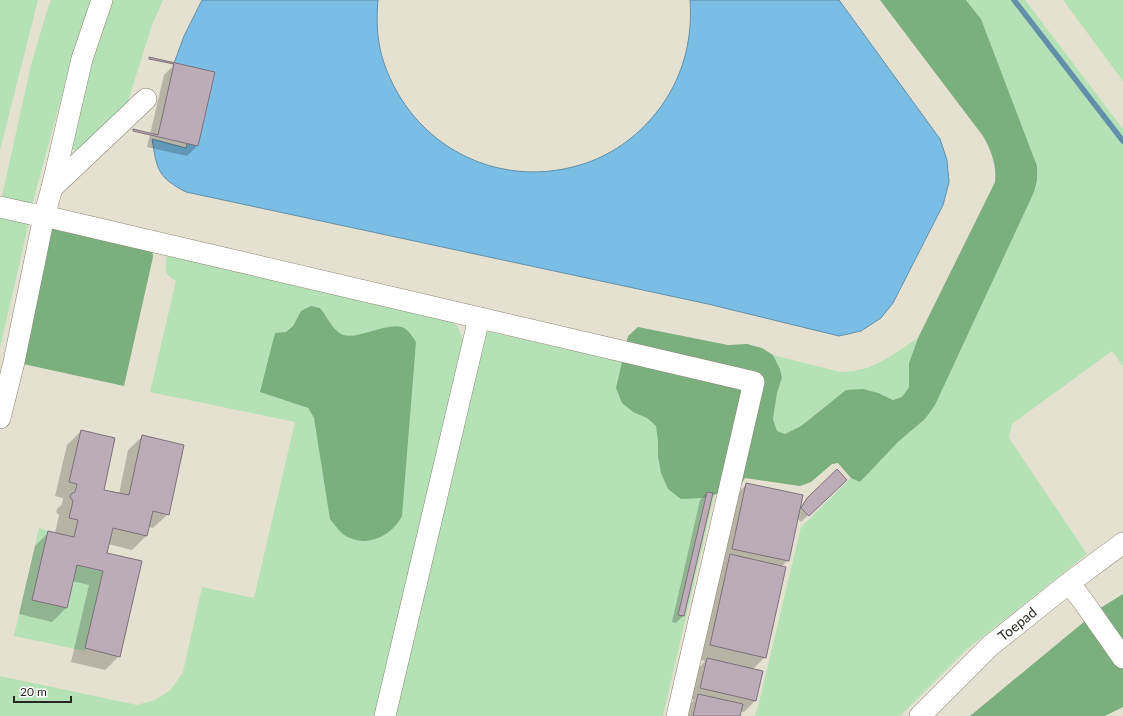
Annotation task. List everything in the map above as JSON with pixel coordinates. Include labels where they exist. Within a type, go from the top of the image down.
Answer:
[{"type":"street","points":[[0,418],[14,362],[44,216],[82,59],[102,0]]},
{"type":"street","points":[[52,188],[146,99]]},
{"type":"street","points":[[0,207],[754,382],[678,716]]},
{"type":"street","points":[[385,716],[479,318]]},
{"type":"street","name":"Toepad","points":[[920,716],[990,646],[1069,583],[1123,543]]},
{"type":"street","points":[[1069,583],[1123,658]]},
{"type":"green space","points":[[0,0],[38,0],[0,150]]},
{"type":"green space","points":[[51,0],[92,0],[73,55],[32,205],[2,196],[31,65]]},
{"type":"green space","points":[[113,0],[163,0],[152,25],[128,101],[125,106],[78,150],[73,150],[68,142],[100,33]]},
{"type":"green space","points":[[880,0],[966,0],[981,19],[1037,166],[1037,180],[1034,192],[935,405],[925,419],[899,441],[860,482],[851,478],[838,463],[832,464],[811,482],[800,486],[745,478],[739,488],[702,498],[681,499],[668,489],[661,473],[656,426],[647,418],[633,412],[622,403],[616,388],[628,336],[638,327],[728,345],[747,344],[762,348],[773,355],[780,369],[782,378],[777,393],[773,419],[777,431],[785,434],[801,426],[846,390],[863,389],[878,393],[893,400],[902,397],[909,387],[909,363],[918,338],[995,182],[993,158],[983,136]]},
{"type":"green space","points":[[966,0],[1025,0],[1123,129],[1123,366],[1112,351],[1012,424],[1009,438],[1087,554],[966,650],[900,716],[755,716],[801,527],[851,478],[860,482],[899,441],[925,419],[1034,192],[981,19]]},
{"type":"green space","points":[[1063,0],[1123,0],[1123,81]]},
{"type":"green space","points":[[0,216],[29,222],[0,348]]},
{"type":"green space","points":[[49,224],[152,247],[153,257],[124,386],[14,362]]},
{"type":"green space","points":[[167,255],[446,317],[458,327],[464,343],[378,716],[0,716],[0,676],[137,705],[155,700],[169,691],[183,672],[202,587],[254,598],[295,422],[150,392],[176,281],[169,276],[166,271]],"holes":[[[301,311],[326,316],[332,327],[342,335],[346,336],[365,334],[388,327],[314,418],[308,408],[261,392],[282,333],[291,328]]]},
{"type":"green space","points":[[311,306],[320,308],[332,325],[341,334],[347,336],[363,334],[381,328],[398,326],[404,328],[416,342],[402,516],[387,533],[373,540],[365,541],[347,537],[330,519],[314,418],[308,408],[260,392],[275,333],[286,332],[293,326],[301,311]]},
{"type":"green space","points":[[482,330],[705,381],[729,432],[663,716],[394,716]]},
{"type":"green space","points":[[918,338],[909,363],[909,387],[902,397],[893,400],[878,393],[825,406],[801,426],[785,434],[777,431],[773,418],[777,392],[782,378],[780,369],[773,355],[841,372],[854,371],[867,368],[880,362]]},
{"type":"green space","points":[[39,528],[48,531],[33,600],[67,608],[77,565],[103,571],[85,651],[14,636]]},
{"type":"green space","points":[[1123,594],[1123,707],[1105,716],[970,716],[1102,607]]},
{"type":"water","points":[[202,0],[378,0],[378,32],[384,63],[397,92],[415,117],[436,138],[461,154],[488,165],[518,171],[549,171],[580,165],[602,157],[631,138],[656,113],[673,88],[684,60],[690,30],[690,0],[839,0],[940,139],[947,160],[949,182],[943,205],[893,303],[881,318],[861,331],[839,336],[708,304],[186,192],[169,182],[160,171],[155,158],[152,139],[186,148],[205,75],[173,66],[184,36]]},
{"type":"building","points":[[149,57],[215,72],[198,146],[133,131],[133,129],[158,135],[174,64],[149,59]]},
{"type":"building","points":[[81,430],[115,438],[104,490],[129,495],[142,435],[184,445],[169,515],[153,511],[147,536],[113,528],[107,553],[142,561],[120,657],[85,648],[103,571],[77,565],[67,608],[32,600],[48,531],[74,537],[78,520],[69,518],[73,501],[70,497],[71,494],[75,492],[77,484],[69,482]]},
{"type":"building","points":[[837,469],[847,480],[809,516],[801,508],[807,498]]},
{"type":"building","points":[[746,483],[803,495],[789,561],[732,549]]},
{"type":"building","points":[[707,492],[713,493],[684,616],[678,615]]},
{"type":"building","points":[[730,554],[786,567],[766,658],[710,645]]},
{"type":"building","points":[[707,658],[763,671],[756,701],[700,688]]},
{"type":"building","points":[[698,694],[743,704],[740,716],[693,716]]},
{"type":"waterway","points":[[1014,0],[1123,141]]}]
